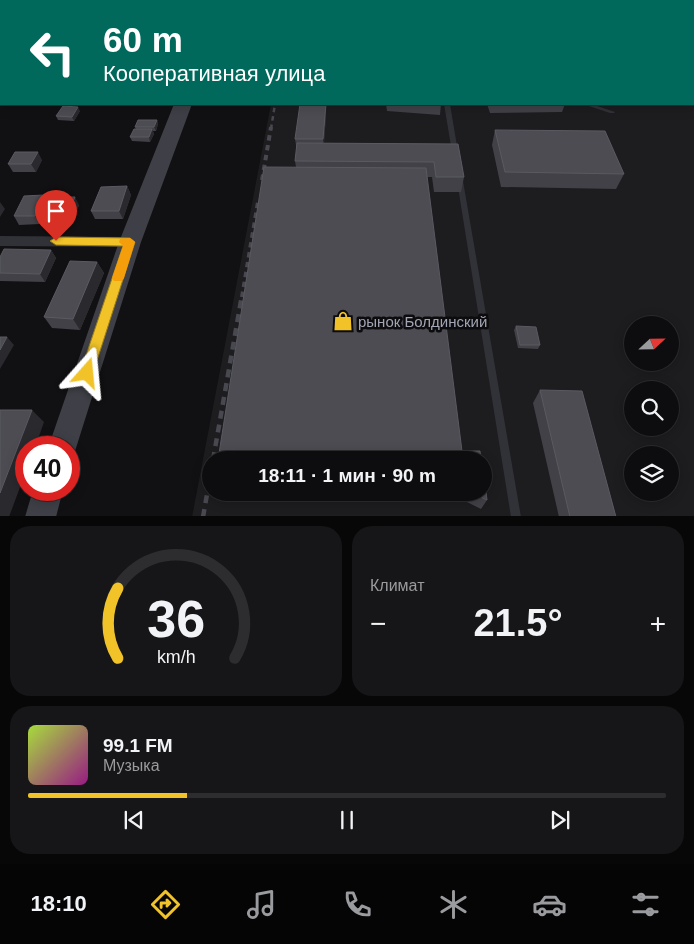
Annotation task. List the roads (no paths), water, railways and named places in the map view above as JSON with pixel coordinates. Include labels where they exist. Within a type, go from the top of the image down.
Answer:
[{"type":"street","points":[[66,436],[130,242],[183,105]]},
{"type":"street","points":[[0,240],[130,242]]},
{"type":"street","points":[[40,516],[45,501]]},
{"type":"lane","points":[[447,105],[457,163]]},
{"type":"lane","points":[[589,105],[612,112]]},
{"type":"lane","points":[[459,172],[516,516]]},
{"type":"railway","points":[[271,129],[275,105]]},
{"type":"railway","points":[[262,180],[271,127]]},
{"type":"railway","points":[[242,297],[258,202]]},
{"type":"railway","points":[[215,451],[242,295]]},
{"type":"railway","points":[[203,516],[206,501]]},
{"type":"place","name":"рынок Болдинский","points":[[343,321]]}]
